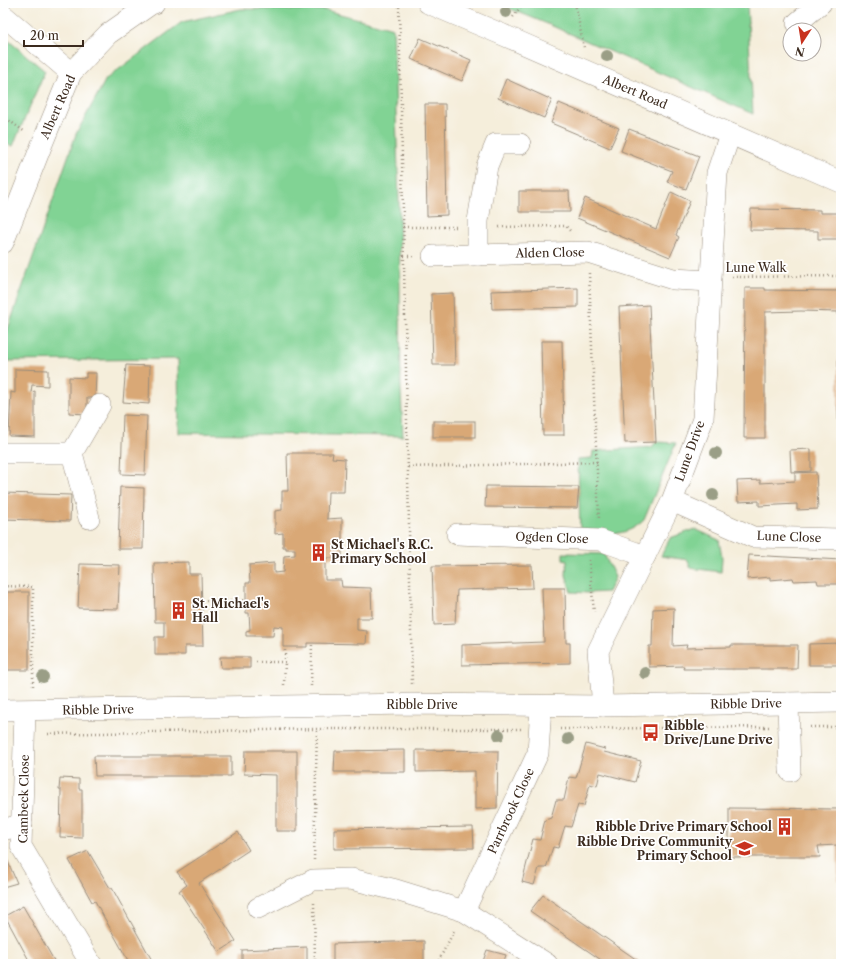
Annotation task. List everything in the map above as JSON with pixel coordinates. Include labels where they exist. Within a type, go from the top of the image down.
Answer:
[{"type":"street","name":"Albert Road","points":[[3,243],[71,73],[108,34],[152,3]]},
{"type":"street","name":"Albert Road","points":[[428,3],[841,182]]},
{"type":"street","points":[[799,22],[822,10]]},
{"type":"street","points":[[3,15],[71,73]]},
{"type":"street","name":"Lune Drive","points":[[604,706],[598,651],[672,501],[703,419],[717,173],[730,134]]},
{"type":"street","points":[[478,255],[478,227],[487,166],[496,144],[520,144]]},
{"type":"street","name":"Alden Close","points":[[433,256],[588,252],[673,279],[711,279]]},
{"type":"street","points":[[89,518],[72,453],[100,404]]},
{"type":"street","points":[[3,452],[72,453]]},
{"type":"street","name":"Lune Close","points":[[672,501],[753,537],[841,538]]},
{"type":"street","name":"Ogden Close","points":[[456,534],[600,540],[645,556]]},
{"type":"street","name":"Ribble Drive","points":[[3,710],[29,711],[412,704],[604,706],[841,702]]},
{"type":"street","points":[[788,703],[790,771]]},
{"type":"street","name":"Parrbrook Close","points":[[464,911],[538,753],[541,706]]},
{"type":"street","name":"Cambeck Close","points":[[29,711],[12,827],[21,846],[91,964]]},
{"type":"street","points":[[258,908],[313,880],[351,879],[396,890],[464,911],[547,964]]},
{"type":"path","points":[[399,3],[412,704]]},
{"type":"path","points":[[575,3],[590,73]]},
{"type":"path","points":[[3,116],[42,144]]},
{"type":"path","points":[[403,227],[566,226],[588,252],[600,540],[588,553],[594,613]]},
{"type":"path","name":"Lune Walk","points":[[711,279],[841,276]]},
{"type":"path","points":[[408,466],[597,462]]},
{"type":"path","points":[[3,586],[33,587],[29,711]]},
{"type":"path","points":[[202,601],[246,600]]},
{"type":"path","points":[[312,643],[311,688],[317,688],[318,706],[313,880],[315,964]]},
{"type":"path","points":[[284,687],[285,647]]},
{"type":"path","points":[[256,662],[285,662]]},
{"type":"path","points":[[25,734],[317,729],[540,729],[841,726]]},
{"type":"path","points":[[437,964],[464,911]]},
{"type":"green space","points":[[496,3],[747,3],[753,114],[550,25]]},
{"type":"green space","points":[[241,9],[325,10],[393,28],[399,201],[401,390],[403,436],[179,433],[178,359],[3,361],[3,343],[76,134],[106,79],[182,22]]},
{"type":"green space","points":[[3,36],[45,71],[13,146],[3,143]]},
{"type":"green space","points":[[656,442],[676,443],[644,520],[629,530],[614,534],[580,532],[578,459],[592,458],[593,451],[652,447]]},
{"type":"green space","points":[[695,529],[719,540],[722,558],[721,572],[690,568],[688,560],[661,556],[670,538]]},
{"type":"green space","points":[[563,553],[604,554],[615,577],[608,592],[571,592],[566,575],[567,561],[563,560]]},
{"type":"building","points":[[420,38],[471,60],[462,81],[411,59]]},
{"type":"building","points":[[506,79],[552,100],[544,118],[498,98]]},
{"type":"building","points":[[559,103],[619,128],[610,148],[551,123]]},
{"type":"building","points":[[425,104],[445,104],[447,215],[427,216]]},
{"type":"building","points":[[629,129],[699,156],[686,189],[667,182],[672,171],[621,151]]},
{"type":"building","points":[[519,191],[569,191],[570,212],[519,212]]},
{"type":"building","points":[[671,192],[690,201],[676,235],[679,237],[670,257],[577,218],[585,198],[656,229]]},
{"type":"building","points":[[751,209],[820,210],[820,213],[841,213],[840,239],[818,239],[818,231],[750,230]]},
{"type":"building","points":[[578,288],[578,307],[492,309],[491,291]]},
{"type":"building","points":[[745,288],[765,288],[765,290],[839,291],[838,288],[841,288],[841,439],[838,439],[838,312],[801,311],[765,312],[765,438],[744,438]]},
{"type":"building","points":[[453,293],[455,365],[433,365],[431,294]]},
{"type":"building","points":[[649,305],[656,442],[625,443],[619,307]]},
{"type":"building","points":[[541,341],[562,341],[564,435],[543,435]]},
{"type":"building","points":[[126,365],[150,366],[149,404],[123,402]]},
{"type":"building","points":[[15,369],[48,370],[48,386],[32,385],[31,392],[35,391],[35,437],[9,436],[11,392],[15,393]]},
{"type":"building","points":[[86,373],[96,373],[95,398],[87,398],[87,414],[69,413],[69,377],[86,378]]},
{"type":"building","points":[[123,415],[147,416],[145,475],[121,474]]},
{"type":"building","points":[[433,421],[475,421],[475,437],[433,437]]},
{"type":"building","points":[[811,449],[811,471],[791,472],[790,450]]},
{"type":"building","name":"St Michael's R.C. Primary School","points":[[287,453],[333,453],[332,458],[345,459],[344,492],[328,492],[327,519],[342,518],[342,558],[325,558],[325,580],[341,580],[342,587],[371,588],[372,618],[357,618],[357,630],[367,631],[366,644],[307,643],[307,647],[283,647],[283,627],[274,626],[273,636],[246,636],[246,631],[250,630],[249,613],[246,613],[246,583],[250,583],[249,565],[274,563],[274,573],[283,572],[284,556],[295,555],[295,549],[286,549],[286,547],[283,547],[283,533],[275,534],[275,511],[282,510],[282,491],[288,491]]},
{"type":"building","points":[[816,472],[818,509],[797,510],[797,504],[759,506],[759,501],[738,502],[737,481],[760,480],[760,483],[795,481],[795,473]]},
{"type":"building","points":[[486,486],[579,487],[577,508],[485,507]]},
{"type":"building","points":[[120,487],[144,488],[143,549],[118,549]]},
{"type":"building","points":[[3,493],[71,495],[70,521],[3,519]]},
{"type":"building","points":[[749,555],[841,560],[841,584],[818,584],[817,580],[794,581],[793,578],[770,580],[770,577],[747,579]]},
{"type":"building","name":"St. Michael's Hall","points":[[189,562],[189,574],[201,574],[203,646],[185,646],[185,655],[155,655],[155,637],[164,637],[164,622],[155,622],[154,563]]},
{"type":"building","points":[[80,564],[120,565],[118,609],[78,608]]},
{"type":"building","points":[[532,565],[533,588],[457,590],[455,624],[434,625],[432,566]]},
{"type":"building","points":[[542,588],[565,588],[566,643],[570,643],[570,663],[462,665],[462,645],[544,642]]},
{"type":"building","points":[[3,592],[29,592],[29,670],[3,670]]},
{"type":"building","points":[[674,608],[673,646],[687,645],[686,648],[731,647],[731,645],[798,645],[797,669],[683,669],[684,666],[649,667],[649,646],[652,646],[653,609]]},
{"type":"building","points":[[841,643],[841,665],[809,665],[809,644]]},
{"type":"building","points":[[220,657],[250,657],[250,668],[221,668]]},
{"type":"building","points":[[586,744],[605,749],[604,752],[641,761],[635,782],[600,773],[597,786],[590,784],[584,806],[578,805],[571,827],[565,826],[558,848],[553,847],[546,868],[539,868],[534,885],[522,882],[533,839],[540,840],[545,820],[551,818],[556,800],[564,800],[569,777],[576,778]]},
{"type":"building","points":[[405,750],[405,772],[334,772],[335,751]]},
{"type":"building","points":[[416,750],[498,751],[497,808],[475,809],[475,771],[416,772]]},
{"type":"building","points":[[245,751],[297,751],[297,831],[276,831],[276,775],[244,774]]},
{"type":"building","points":[[94,756],[231,756],[231,776],[95,776]]},
{"type":"building","points":[[60,778],[79,779],[79,789],[82,789],[82,838],[60,837]]},
{"type":"building","name":"Ribble Drive Primary School","points":[[729,808],[841,809],[841,880],[838,880],[837,845],[818,846],[820,857],[729,857]]},
{"type":"building","points":[[473,827],[474,848],[334,849],[334,829]]},
{"type":"building","points":[[238,832],[249,850],[199,883],[236,941],[219,952],[179,891],[187,885],[177,872]]},
{"type":"building","points":[[88,851],[110,888],[112,888],[154,964],[130,964],[95,901],[92,902],[69,860]]},
{"type":"building","points":[[6,857],[17,883],[3,887],[3,858]]},
{"type":"building","points":[[543,895],[640,962],[638,964],[607,964],[530,911]]},
{"type":"building","points":[[23,906],[56,964],[31,964],[5,916]]},
{"type":"building","points":[[424,941],[424,962],[333,964],[333,944]]},
{"type":"building","points":[[307,947],[307,964],[242,964],[242,950]]},
{"type":"building","points":[[487,950],[506,955],[503,964],[482,964]]},
{"type":"place","name":"St Michael's R.C. Primary School","points":[[318,552]]},
{"type":"place","name":"St. Michael's Hall","points":[[179,611]]},
{"type":"place","name":"Ribble Drive/Lune Drive","points":[[651,733]]},
{"type":"place","name":"Ribble Drive Primary School","points":[[785,827]]},
{"type":"place","name":"Ribble Drive Community Primary School","points":[[745,849]]}]
